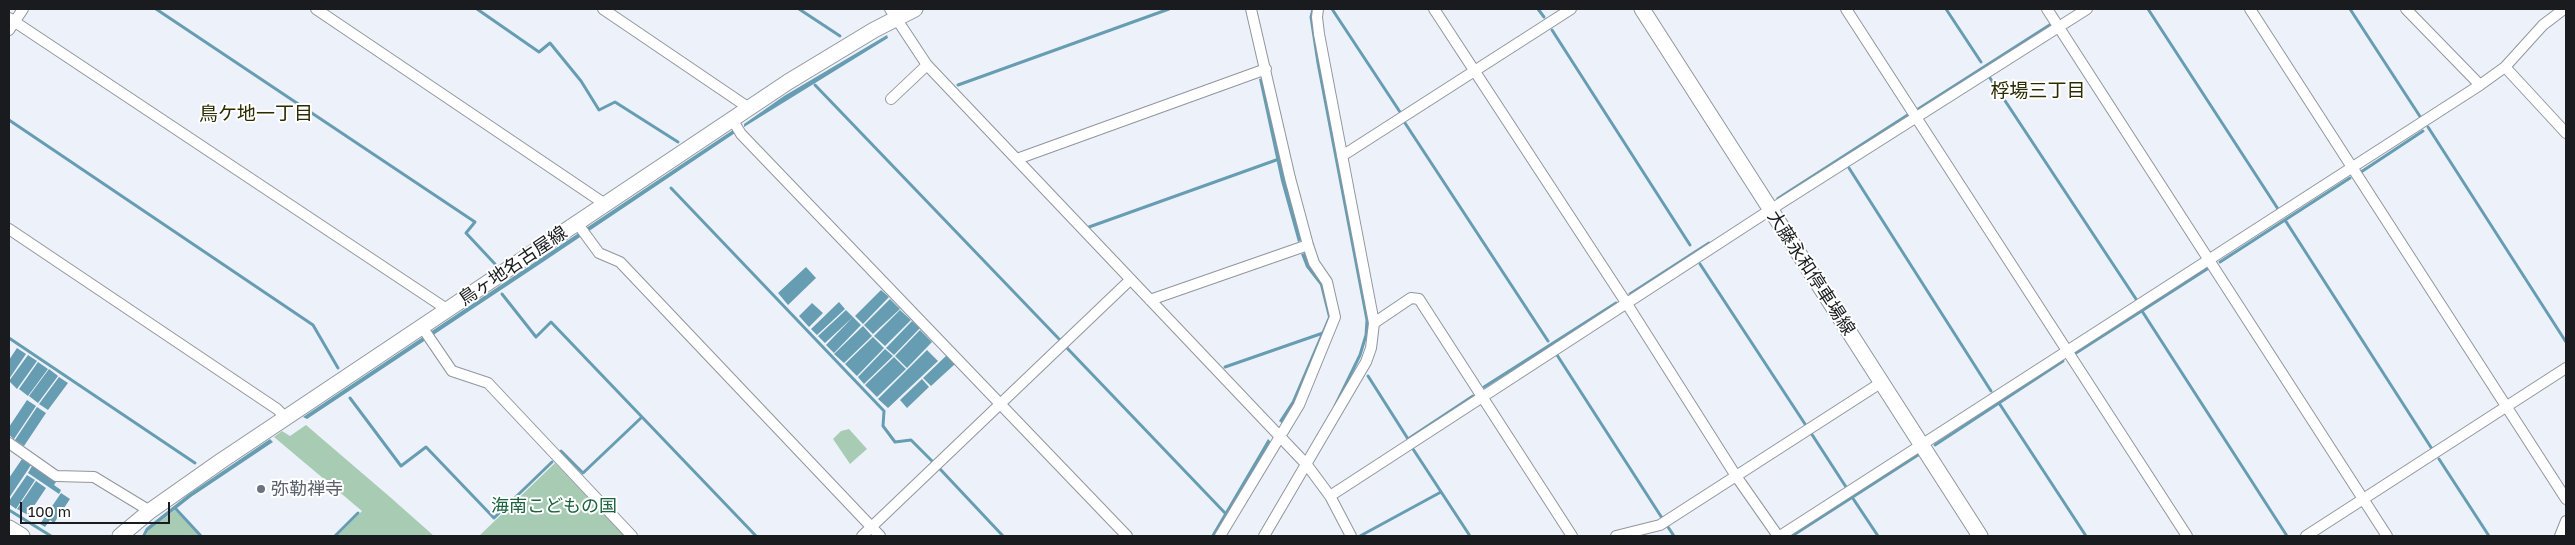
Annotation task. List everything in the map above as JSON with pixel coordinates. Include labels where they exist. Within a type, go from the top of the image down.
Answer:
[{"type":"main road","name":"鳥ヶ地名古屋線","points":[[120,536],[150,511],[286,418],[425,332],[448,310],[581,229],[605,204],[732,119],[892,14],[915,9]]},
{"type":"main road","name":"大藤永和停車場線","points":[[1642,9],[1980,536]]},
{"type":"main road","points":[[9,528],[22,536]]},
{"type":"street","points":[[23,9],[11,23],[448,310]]},
{"type":"street","points":[[316,9],[605,204]]},
{"type":"street","points":[[603,9],[749,108]]},
{"type":"street","points":[[1220,536],[1299,405],[1335,317],[1327,282],[1314,263],[1308,245],[1290,178],[1252,9]]},
{"type":"street","points":[[1264,536],[1366,362],[1371,348],[1374,323],[1319,34],[1318,9]]},
{"type":"street","points":[[1434,9],[1627,304],[1736,476],[1779,536],[1922,446],[2480,85],[2505,67],[2543,25],[2564,9]]},
{"type":"street","points":[[1342,156],[1571,9]]},
{"type":"street","points":[[1846,9],[2187,536]]},
{"type":"street","points":[[2047,9],[2387,536]]},
{"type":"street","points":[[1330,496],[1770,210],[2087,9]]},
{"type":"street","points":[[2250,9],[2566,499]]},
{"type":"street","points":[[2406,9],[2480,85]]},
{"type":"street","points":[[892,14],[927,64],[1307,465],[1330,496],[1351,536]]},
{"type":"street","points":[[891,99],[927,64]]},
{"type":"street","points":[[2505,67],[2566,133]]},
{"type":"street","points":[[1016,159],[1266,69]]},
{"type":"street","points":[[732,119],[741,134],[1128,536]]},
{"type":"street","points":[[9,229],[277,409],[286,418]]},
{"type":"street","points":[[581,229],[599,253],[620,262],[880,536]]},
{"type":"street","points":[[1150,300],[1308,245]]},
{"type":"street","points":[[862,536],[1130,280]]},
{"type":"street","points":[[1374,323],[1411,298],[1419,299],[1572,536]]},
{"type":"street","points":[[425,332],[452,371],[488,383],[632,536]]},
{"type":"street","points":[[2306,536],[2566,368]]},
{"type":"street","points":[[1616,536],[1660,525],[1882,382]]},
{"type":"street","points":[[9,444],[56,476],[94,477],[150,511]]},
{"type":"street","points":[[2560,536],[2566,521]]},
{"type":"green space","points":[[306,425],[434,536],[337,536],[362,511],[274,437],[282,431],[290,436]]},
{"type":"green space","points":[[849,429],[867,449],[850,464],[833,439],[841,431]]},
{"type":"green space","name":"海南こどもの国","points":[[555,463],[625,536],[479,536]]},
{"type":"green space","points":[[175,510],[200,536],[145,536],[148,531]]},
{"type":"water","points":[[2050,23],[2052,27],[1920,113],[1917,108]]},
{"type":"water","points":[[887,35],[888,38],[744,127],[744,124],[784,96]]},
{"type":"water","points":[[1262,78],[1302,240],[1298,242],[1281,181],[1259,79]]},
{"type":"water","points":[[1908,113],[1910,118],[1778,200],[1776,198]]},
{"type":"water","points":[[733,130],[735,133],[537,266],[307,419],[303,417]]},
{"type":"water","points":[[1305,253],[1309,265],[1323,284],[1331,317],[1295,403],[1283,424],[1279,421],[1292,401],[1328,317],[1320,285],[1306,267],[1301,254]]},
{"type":"water","points":[[806,267],[816,278],[788,305],[778,293]]},
{"type":"water","points":[[881,290],[889,297],[863,324],[855,316]]},
{"type":"water","points":[[890,299],[900,309],[873,334],[864,325]]},
{"type":"water","points":[[839,302],[845,309],[817,335],[811,329]]},
{"type":"water","points":[[812,303],[823,313],[809,327],[799,316]]},
{"type":"water","points":[[846,310],[853,317],[825,343],[818,336]]},
{"type":"water","points":[[900,310],[911,320],[885,346],[874,336]]},
{"type":"water","points":[[853,317],[861,325],[834,353],[826,345]]},
{"type":"water","points":[[912,321],[920,328],[894,355],[886,348]]},
{"type":"water","points":[[863,326],[872,336],[844,363],[834,354]]},
{"type":"water","points":[[920,330],[932,342],[907,368],[895,356]]},
{"type":"water","points":[[873,337],[884,348],[857,376],[845,364]]},
{"type":"water","points":[[17,348],[26,354],[9,379],[9,360]]},
{"type":"water","points":[[885,349],[893,356],[864,384],[858,377]]},
{"type":"water","points":[[927,350],[938,361],[888,408],[878,399]]},
{"type":"water","points":[[28,355],[37,361],[17,389],[9,381]]},
{"type":"water","points":[[947,355],[955,364],[931,386],[923,378]]},
{"type":"water","points":[[894,357],[906,369],[877,397],[865,385]]},
{"type":"water","points":[[38,362],[48,369],[28,396],[19,389]]},
{"type":"water","points":[[49,369],[58,376],[38,403],[29,396]]},
{"type":"water","points":[[59,377],[68,383],[48,410],[39,404]]},
{"type":"water","points":[[922,379],[929,387],[907,408],[900,400]]},
{"type":"water","points":[[27,400],[36,406],[14,439],[9,435],[9,427]]},
{"type":"water","points":[[37,407],[46,413],[24,446],[15,440]]},
{"type":"water","points":[[270,439],[273,442],[191,497],[148,531],[145,536],[142,536],[146,528],[189,494]]},
{"type":"water","points":[[1268,439],[1271,442],[1215,536],[1211,536]]},
{"type":"water","points":[[22,459],[31,465],[9,498],[9,478]]},
{"type":"water","points":[[32,466],[56,482],[54,485],[61,490],[59,494],[28,473]]},
{"type":"water","points":[[27,475],[35,480],[16,509],[9,504],[9,501]]},
{"type":"water","points":[[36,481],[46,488],[28,515],[17,509]]},
{"type":"water","points":[[61,493],[70,499],[54,523],[50,520],[45,527],[40,524]]},
{"type":"waterway","points":[[156,9],[475,222],[466,233],[495,264]]},
{"type":"waterway","points":[[477,9],[539,52],[550,43],[581,81],[599,110],[615,102],[678,142]]},
{"type":"waterway","points":[[799,9],[840,36]]},
{"type":"waterway","points":[[958,85],[1169,9]]},
{"type":"waterway","points":[[1313,9],[1311,17],[1318,63],[1367,320],[1366,335],[1360,355],[1335,406]]},
{"type":"waterway","points":[[1332,9],[1400,112]]},
{"type":"waterway","points":[[1538,9],[1544,17]]},
{"type":"waterway","points":[[1946,9],[1981,62]]},
{"type":"waterway","points":[[2148,9],[2278,209]]},
{"type":"waterway","points":[[2350,9],[2421,118]]},
{"type":"waterway","points":[[1552,30],[1690,245]]},
{"type":"waterway","points":[[1990,78],[2136,299]]},
{"type":"waterway","points":[[815,85],[1060,340]]},
{"type":"waterway","points":[[9,120],[313,325],[338,368]]},
{"type":"waterway","points":[[1405,123],[1548,341]]},
{"type":"waterway","points":[[2428,127],[2566,342]]},
{"type":"waterway","points":[[2361,172],[2423,131]]},
{"type":"waterway","points":[[1089,227],[1279,159]]},
{"type":"waterway","points":[[1849,168],[1991,391]]},
{"type":"waterway","points":[[2220,262],[2350,178]]},
{"type":"waterway","points":[[671,188],[884,411],[883,426],[895,442],[911,440],[933,462]]},
{"type":"waterway","points":[[2285,220],[2432,449]]},
{"type":"waterway","points":[[1630,294],[1709,243]]},
{"type":"waterway","points":[[1700,264],[1805,424]]},
{"type":"waterway","points":[[2076,353],[2207,269]]},
{"type":"waterway","points":[[502,294],[536,337],[551,322],[756,536]]},
{"type":"waterway","points":[[1484,387],[1616,303]]},
{"type":"waterway","points":[[2142,311],[2287,536]]},
{"type":"waterway","points":[[1225,367],[1323,333]]},
{"type":"waterway","points":[[9,338],[195,463]]},
{"type":"waterway","points":[[1067,348],[1225,513]]},
{"type":"waterway","points":[[1557,355],[1662,518]]},
{"type":"waterway","points":[[1935,445],[2063,361]]},
{"type":"waterway","points":[[1368,376],[1408,439],[1473,396]]},
{"type":"waterway","points":[[350,398],[401,466],[426,447],[494,518],[552,462]]},
{"type":"waterway","points":[[1999,403],[2086,536]]},
{"type":"waterway","points":[[561,451],[583,473],[642,417]]},
{"type":"waterway","points":[[1811,433],[1846,487]]},
{"type":"waterway","points":[[1413,449],[1470,536]]},
{"type":"waterway","points":[[1792,536],[1918,455]]},
{"type":"waterway","points":[[2439,459],[2489,536]]},
{"type":"waterway","points":[[940,469],[1003,536]]},
{"type":"waterway","points":[[1360,536],[1441,492]]},
{"type":"waterway","points":[[1852,497],[1878,536]]},
{"type":"waterway","points":[[176,509],[201,536]]},
{"type":"waterway","points":[[9,510],[51,536]]},
{"type":"waterway","points":[[335,536],[358,513]]},
{"type":"waterway","points":[[1668,527],[1674,536]]},
{"type":"place","name":"弥勒禅寺","points":[[261,489]]},
{"type":"district","name":"桴場三丁目","points":[[2038,91]]},
{"type":"district","name":"鳥ケ地一丁目","points":[[256,114]]}]
